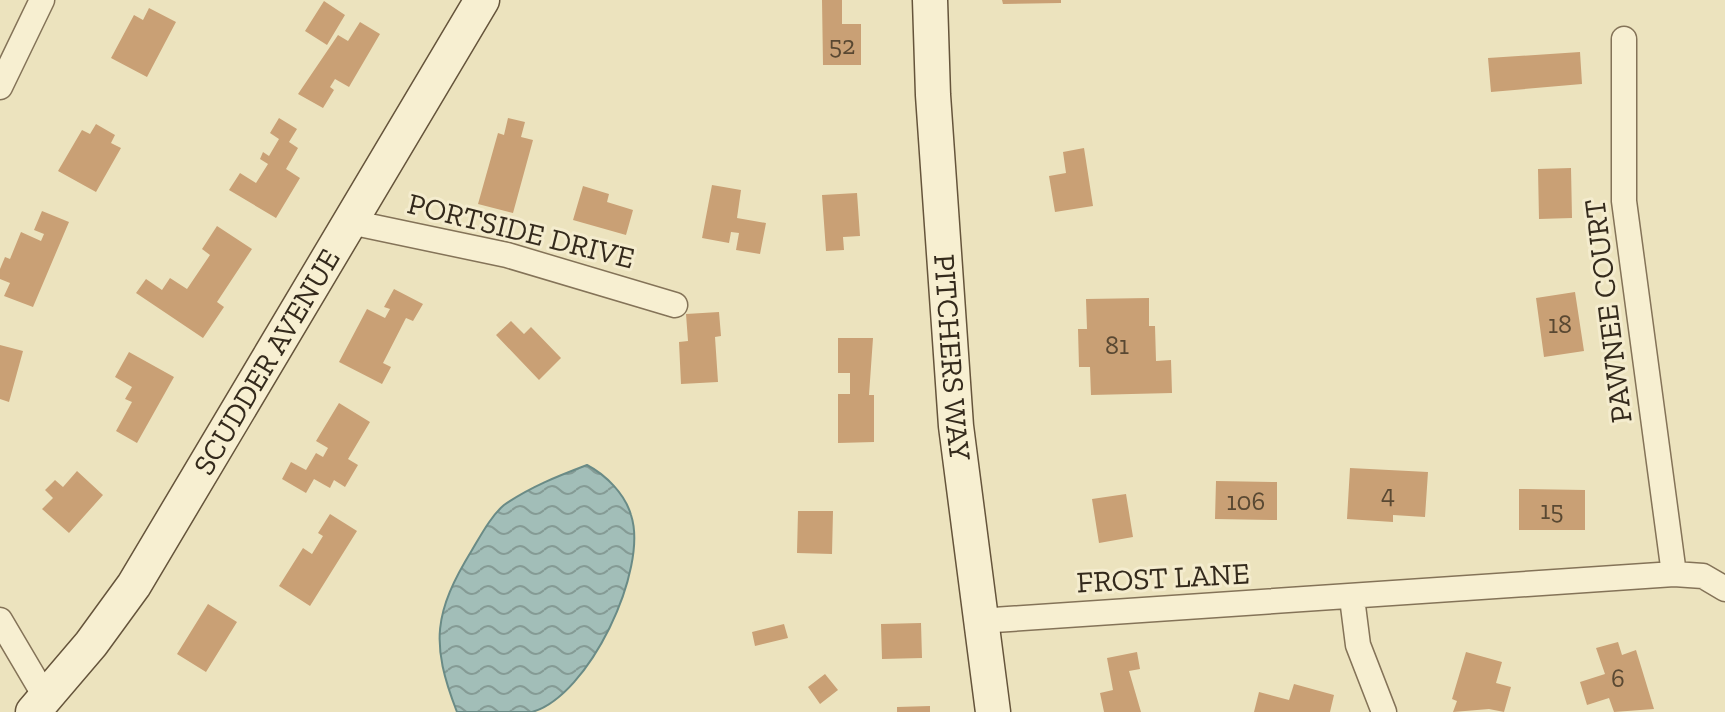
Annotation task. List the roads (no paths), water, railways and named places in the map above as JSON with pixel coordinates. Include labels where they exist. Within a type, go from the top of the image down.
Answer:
[{"type":"main road","name":"SCUDDER AVENUE","points":[[40,705],[134,585],[482,0]]},
{"type":"main road","name":"PITCHERS WAY","points":[[930,0],[933,95],[956,426],[993,712]]},
{"type":"street","points":[[0,87],[42,0]]},
{"type":"street","name":"PAWNEE COURT","points":[[1624,39],[1624,201],[1674,574]]},
{"type":"street","name":"PORTSIDE DRIVE","points":[[350,222],[507,255],[675,305]]},
{"type":"street","name":"FROST LANE","points":[[979,621],[1674,574],[1703,576],[1725,589]]},
{"type":"street","points":[[1352,598],[1358,645],[1384,712]]},
{"type":"street","points":[[0,620],[40,705]]},
{"type":"water","points":[[587,465],[608,480],[631,515],[634,538],[631,566],[610,628],[574,682],[553,701],[532,712],[457,712],[443,666],[440,628],[443,610],[459,572],[486,526],[504,505],[534,487]]}]
